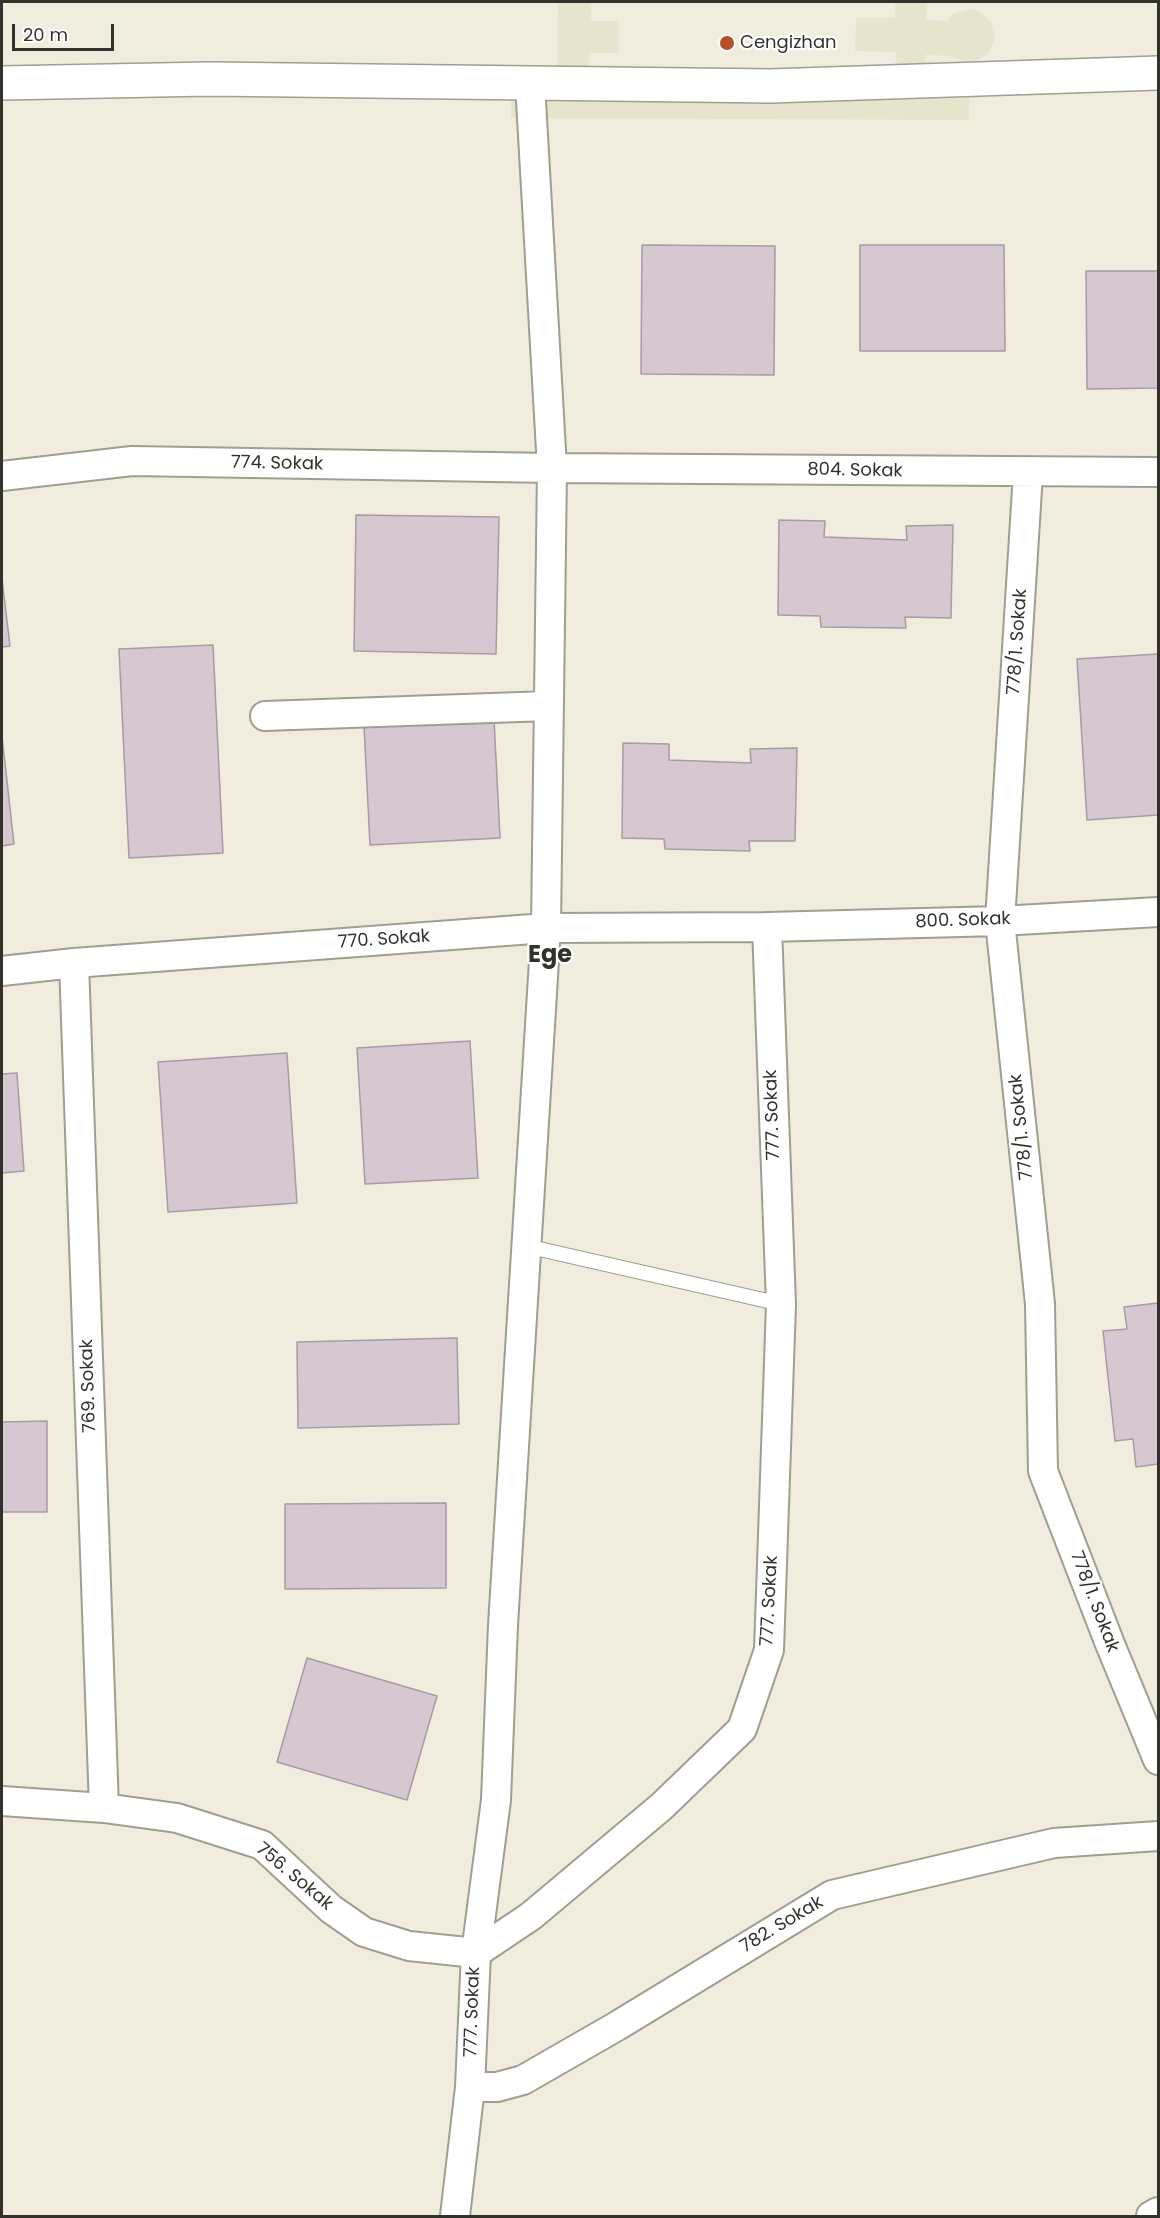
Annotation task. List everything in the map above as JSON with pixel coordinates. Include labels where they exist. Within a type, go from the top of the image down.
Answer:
[{"type":"main road","points":[[2,83],[210,79],[770,86],[1158,73]]},
{"type":"street","points":[[476,1953],[496,1800],[503,1625],[546,928],[552,468],[530,83]]},
{"type":"street","name":"774. Sokak","points":[[2,476],[132,461],[552,468]]},
{"type":"street","name":"804. Sokak","points":[[552,468],[1028,473],[1158,472]]},
{"type":"street","name":"778/1. Sokak","points":[[1028,473],[1000,921],[1040,1304],[1043,1471],[1158,1760]]},
{"type":"street","points":[[265,716],[548,706]]},
{"type":"street","name":"800. Sokak","points":[[767,927],[1000,921],[1158,912]]},
{"type":"street","name":"770. Sokak","points":[[2,971],[74,963],[546,928],[767,927]]},
{"type":"street","name":"777. Sokak","points":[[455,2217],[470,2087],[476,1953],[531,1916],[661,1807],[742,1729],[768,1650],[781,1304],[767,927]]},
{"type":"street","name":"769. Sokak","points":[[74,963],[104,1808]]},
{"type":"street","name":"756. Sokak","points":[[2,1801],[104,1808],[177,1818],[262,1845],[331,1909],[364,1932],[409,1946],[476,1953]]},
{"type":"street","name":"782. Sokak","points":[[470,2087],[497,2088],[523,2080],[617,2026],[832,1895],[1054,1843],[1158,1836]]},
{"type":"street","points":[[1151,2217],[1158,2212]]},
{"type":"lane","points":[[526,1246],[781,1304]]},
{"type":"shaded area","points":[[558,2],[591,2],[591,21],[619,21],[619,53],[589,53],[589,93],[896,95],[896,52],[855,51],[856,18],[895,18],[895,2],[927,2],[926,20],[947,21],[953,14],[961,11],[970,9],[978,11],[991,21],[995,38],[989,53],[975,62],[967,63],[950,56],[925,55],[927,95],[969,96],[969,120],[511,118],[511,94],[557,94]]},
{"type":"building","points":[[642,245],[775,246],[774,375],[641,374]]},
{"type":"building","points":[[860,245],[1004,245],[1005,351],[860,351]]},
{"type":"building","points":[[1086,271],[1158,271],[1158,388],[1087,389]]},
{"type":"building","points":[[356,515],[499,517],[496,654],[354,651]]},
{"type":"building","points":[[779,520],[825,521],[824,537],[907,540],[906,526],[953,525],[951,618],[905,617],[906,628],[821,627],[820,616],[778,615]]},
{"type":"building","points":[[2,579],[10,646],[2,647]]},
{"type":"building","points":[[213,645],[223,853],[129,858],[119,649]]},
{"type":"building","points":[[1158,654],[1158,815],[1087,820],[1077,659]]},
{"type":"building","points":[[494,719],[500,838],[370,845],[364,726]]},
{"type":"building","points":[[2,736],[14,844],[2,846]]},
{"type":"building","points":[[623,743],[669,744],[669,760],[751,763],[750,749],[797,748],[795,841],[749,841],[750,851],[665,849],[664,839],[622,838]]},
{"type":"building","points":[[470,1041],[478,1178],[365,1184],[357,1048]]},
{"type":"building","points":[[287,1053],[297,1203],[168,1212],[158,1062]]},
{"type":"building","points":[[17,1073],[24,1171],[2,1173],[2,1074]]},
{"type":"building","points":[[1158,1303],[1158,1464],[1136,1467],[1133,1439],[1115,1441],[1103,1331],[1127,1329],[1124,1307]]},
{"type":"building","points":[[457,1338],[459,1424],[298,1428],[297,1342]]},
{"type":"building","points":[[47,1421],[47,1512],[2,1512],[2,1422]]},
{"type":"building","points":[[446,1503],[446,1588],[285,1589],[285,1504]]},
{"type":"building","points":[[307,1658],[437,1696],[407,1800],[277,1762]]},
{"type":"place","name":"Cengizhan","points":[[727,43]]},
{"type":"district","name":"Ege","points":[[550,956]]}]
